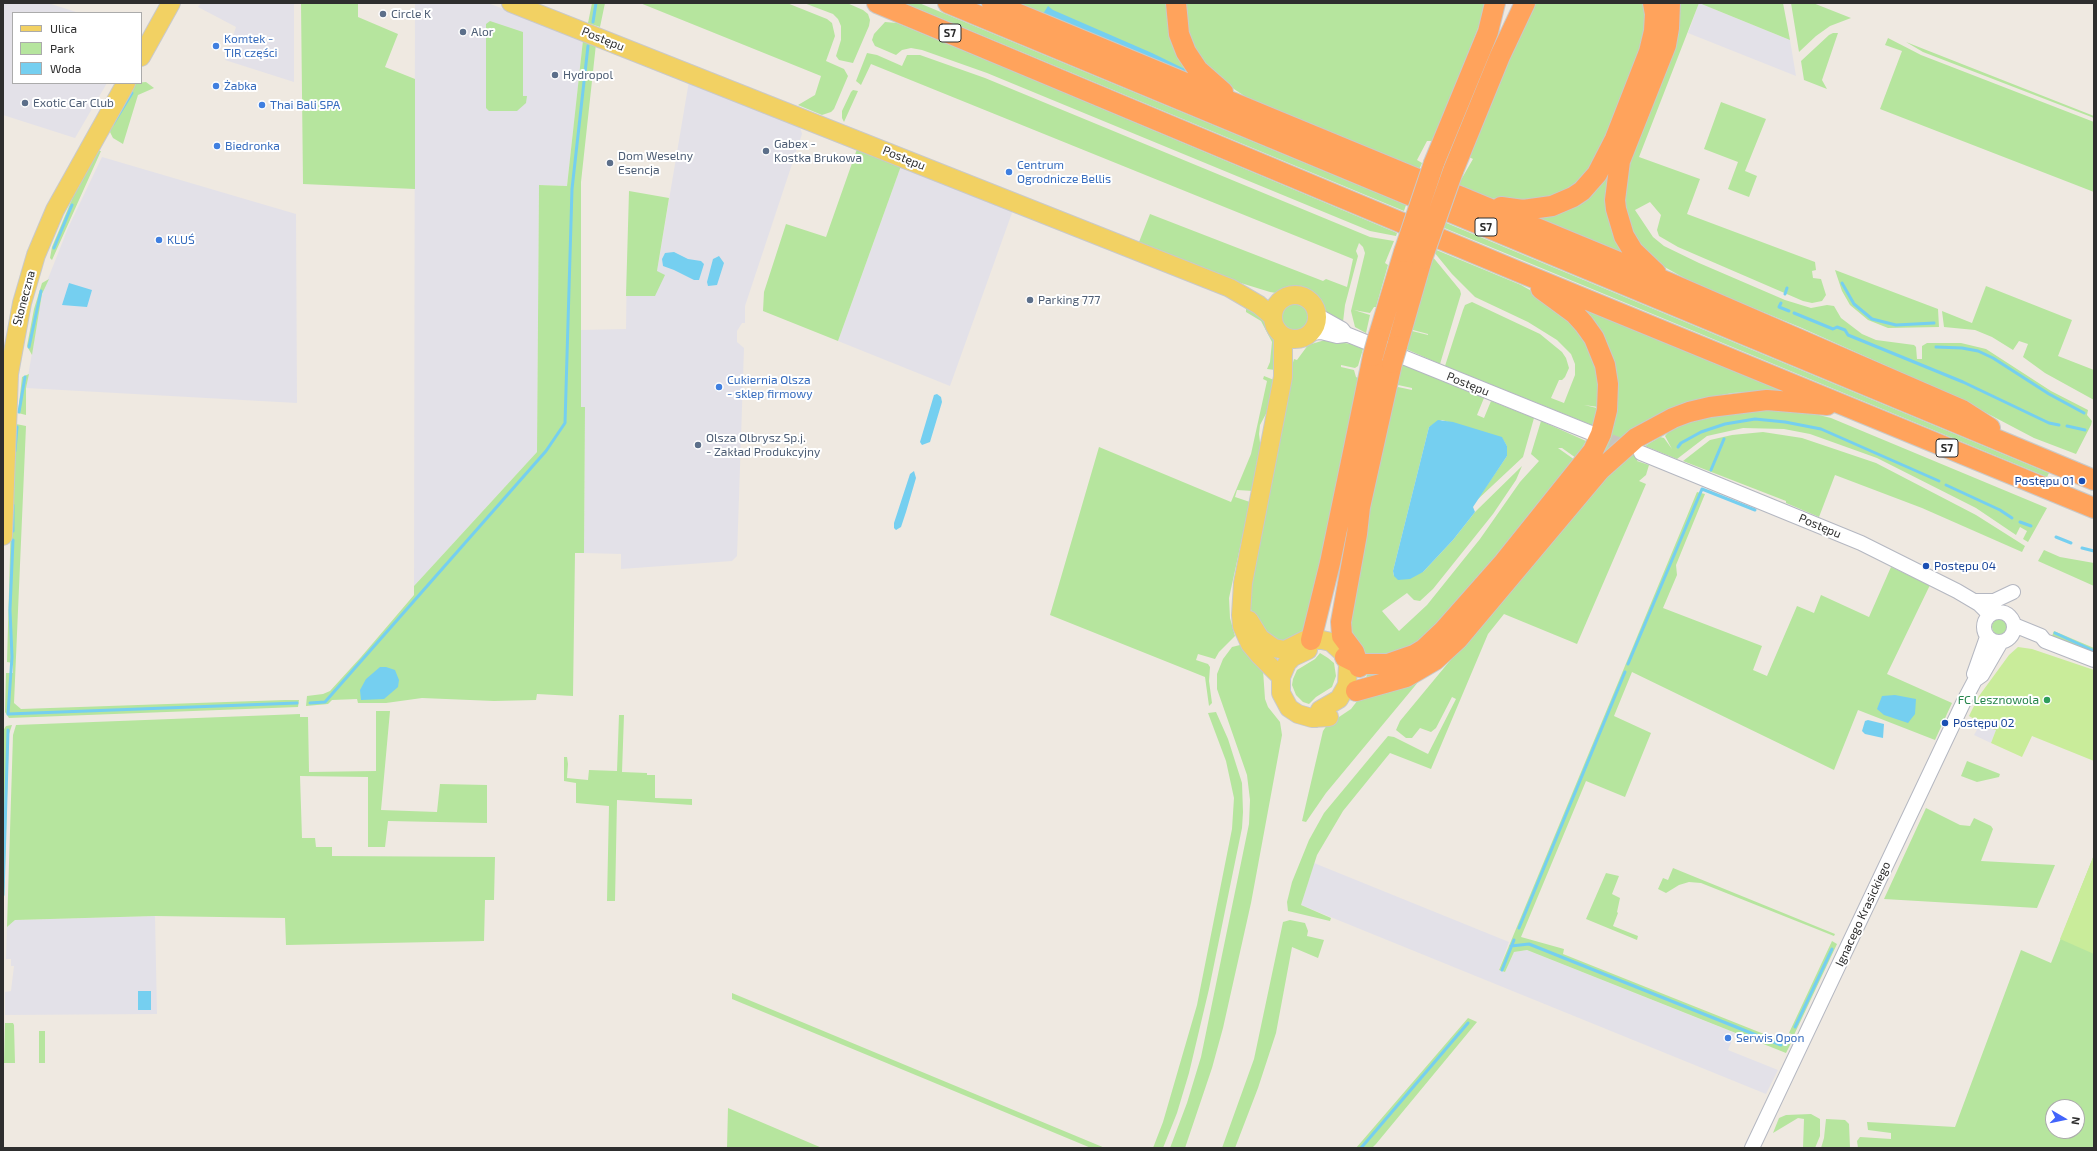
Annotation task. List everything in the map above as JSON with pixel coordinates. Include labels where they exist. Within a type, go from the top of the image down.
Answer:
[{"type":"highway","name":"S7","points":[[877,3],[1517,271],[2094,508]]},
{"type":"highway","name":"S7","points":[[948,3],[1663,299],[2094,480]]},
{"type":"highway","points":[[992,3],[1667,282],[1962,410],[2024,451]]},
{"type":"highway","points":[[1176,3],[1179,34],[1186,52],[1198,70],[1239,104]]},
{"type":"highway","points":[[1311,640],[1330,562],[1376,347],[1404,252],[1434,163],[1488,32],[1495,3]]},
{"type":"highway","points":[[1331,642],[1353,526],[1360,507],[1395,354],[1422,259],[1453,171],[1500,56],[1525,3]]},
{"type":"highway","points":[[1468,200],[1507,208],[1539,208],[1552,206],[1573,197],[1591,181],[1604,164],[1649,52],[1654,31],[1655,14],[1653,3]]},
{"type":"highway","points":[[1667,282],[1633,251],[1624,236],[1615,200],[1620,161],[1666,45],[1669,28],[1670,3]]},
{"type":"highway","points":[[1352,661],[1388,664],[1414,655],[1433,640],[1504,562],[1569,483],[1593,451],[1601,434],[1607,410],[1608,384],[1605,365],[1594,338],[1575,314],[1517,271]]},
{"type":"highway","points":[[1360,507],[1358,534],[1341,628],[1342,636],[1354,652],[1352,661],[1356,691],[1399,680],[1413,674],[1435,660],[1458,639],[1603,466],[1628,444],[1650,430],[1689,412],[1740,402],[1767,400],[1851,408]]},
{"type":"main road","points":[[142,55],[171,3]]},
{"type":"main road","name":"Postępu","points":[[511,3],[1230,288],[1270,298],[1283,298]]},
{"type":"main road","name":"Słoneczna","points":[[3,536],[8,389],[13,346],[22,303],[36,255],[55,210],[125,84]]},
{"type":"main road","name":"Postępu","points":[[1230,288],[1259,305],[1273,317]]},
{"type":"main road","points":[[1283,377],[1305,336],[1315,324],[1317,315],[1310,302],[1304,297],[1290,295],[1283,298],[1275,308],[1273,317],[1277,331],[1283,336],[1289,338],[1305,336]]},
{"type":"main road","points":[[1281,677],[1260,656],[1249,641],[1241,620],[1247,557],[1283,377],[1283,336]]},
{"type":"main road","points":[[1242,598],[1250,623],[1260,638],[1274,648],[1285,650],[1300,642],[1311,640],[1331,642],[1352,661],[1345,690],[1339,699],[1320,710],[1316,718]]},
{"type":"main road","points":[[1311,640],[1308,650],[1290,659],[1281,677],[1281,693],[1289,708],[1303,716],[1316,718],[1328,717],[1338,712],[1350,702],[1356,691]]},
{"type":"street","name":"Postępu","points":[[1317,315],[1342,329],[1346,334],[1591,433]]},
{"type":"street","name":"Postępu","points":[[1305,336],[1321,332],[1337,336],[1346,334]]},
{"type":"street","name":"Postępu","points":[[1641,453],[1861,543],[1974,601],[1990,615]]},
{"type":"street","points":[[1974,601],[1994,601],[2013,592]]},
{"type":"street","points":[[2008,635],[2011,618],[2005,613],[1998,612],[1990,615],[1984,624],[1984,630],[1987,637],[1993,641],[2008,635],[2037,642],[2045,641],[2094,660]]},
{"type":"street","name":"Ignacego Krasickiego","points":[[1975,680],[1982,675],[2008,635]]},
{"type":"street","name":"Ignacego Krasickiego","points":[[1752,1148],[1975,680],[1975,672],[1987,637]]},
{"type":"shaded area","points":[[3,3],[48,3],[76,12],[12,12],[12,84],[106,84],[75,138],[3,115]]},
{"type":"shaded area","points":[[201,3],[294,3],[294,82],[225,60],[236,27],[198,7]]},
{"type":"shaded area","points":[[415,3],[488,3],[571,35],[573,38],[583,40],[567,186],[539,185],[537,452],[414,586]]},
{"type":"shaded area","points":[[1699,3],[1790,40],[1796,76],[1688,33]]},
{"type":"shaded area","name":"Olsza Olbrysz Sp.j. - Zakład Produkcyjny","points":[[689,81],[799,123],[802,134],[745,306],[745,323],[742,323],[737,331],[737,342],[744,348],[737,556],[732,561],[621,569],[621,554],[584,553],[585,408],[581,407],[581,330],[626,329],[627,258],[657,271]]},
{"type":"shaded area","points":[[102,157],[296,214],[297,403],[26,388],[42,294],[68,228]]},
{"type":"shaded area","points":[[901,166],[1013,210],[950,386],[838,341]]},
{"type":"shaded area","points":[[1979,726],[1996,730],[1991,743],[1974,735]]},
{"type":"shaded area","points":[[1314,863],[1509,942],[1499,969],[1505,972],[1514,952],[1527,950],[1735,1033],[1728,1050],[1778,1070],[1766,1094],[1301,905]]},
{"type":"shaded area","points":[[155,916],[157,1014],[5,1015],[5,992],[11,991],[14,966],[11,966],[11,959],[6,959],[7,927],[15,920]]},
{"type":"green space","points":[[301,3],[358,3],[358,17],[398,34],[385,67],[415,79],[415,189],[303,184]]},
{"type":"green space","points":[[592,3],[605,3],[600,27],[588,23]]},
{"type":"green space","points":[[640,3],[787,3],[827,19],[832,23],[835,36],[826,61],[844,69],[848,76],[834,109],[831,112],[822,115],[798,105],[815,95],[821,76]]},
{"type":"green space","points":[[804,3],[847,3],[863,10],[868,14],[870,20],[869,26],[853,63],[839,60],[836,56],[841,40],[841,26],[838,19],[833,14]]},
{"type":"green space","points":[[904,3],[919,3],[1406,205],[1404,211]]},
{"type":"green space","points":[[1005,3],[1172,3],[1197,75]]},
{"type":"green space","points":[[1183,3],[1488,3],[1433,141],[1427,141],[1417,160],[1422,163],[1419,170],[1249,99],[1234,89],[1203,65],[1186,32]]},
{"type":"green space","points":[[1535,3],[1647,3],[1649,31],[1603,154],[1565,195],[1513,203],[1482,196],[1458,185],[1473,159],[1469,157],[1498,86]]},
{"type":"green space","points":[[1676,3],[1699,3],[1639,157],[1700,179],[1687,214],[1815,262],[1816,270],[1812,271],[1813,278],[1821,279],[1826,295],[1822,301],[1812,303],[1803,301],[1678,247],[1659,236],[1657,230],[1661,215],[1650,202],[1635,210],[1653,237],[1664,246],[1699,263],[1785,300],[1811,308],[1827,305],[1834,306],[1841,318],[1862,334],[1876,340],[1914,345],[1916,347],[1917,359],[1922,359],[1922,346],[1927,343],[1961,343],[1986,349],[2051,391],[2088,410],[2087,415],[2092,421],[2091,425],[2076,454],[2034,438],[1956,397],[1802,328],[1695,284],[1661,265],[1636,240],[1624,210],[1627,170]]},
{"type":"green space","points":[[1699,3],[1783,3],[1790,40]]},
{"type":"green space","points":[[1791,3],[1813,3],[1851,18],[1830,26],[1816,36],[1799,52]]},
{"type":"green space","points":[[490,21],[523,32],[523,96],[527,96],[526,103],[517,111],[489,111],[486,108],[486,24]]},
{"type":"green space","points":[[885,22],[897,23],[1015,72],[1397,233],[1396,236],[1370,231],[987,73],[922,50],[911,48],[902,50],[896,55],[875,46],[872,40],[874,34]]},
{"type":"green space","points":[[1833,33],[1838,33],[1822,80],[1827,89],[1804,80],[1801,61]]},
{"type":"green space","points":[[1888,38],[1921,55],[2094,122],[2094,192],[1880,109],[1902,51],[1885,45]]},
{"type":"green space","points":[[583,40],[596,44],[581,182],[581,407],[585,407],[584,553],[575,553],[573,696],[537,694],[536,700],[494,701],[422,698],[386,703],[358,703],[357,699],[332,700],[328,704],[306,706],[307,696],[323,694],[330,691],[361,657],[414,595],[414,586],[537,452],[539,185],[567,186]]},
{"type":"green space","points":[[1906,42],[2094,116],[2094,118],[1923,52]]},
{"type":"green space","points":[[867,53],[877,55],[902,66],[907,55],[920,55],[985,78],[1370,237],[1394,241],[1385,263],[1388,265],[1376,307],[1374,307],[1370,313],[1354,310],[1370,315],[1366,333],[1355,327],[1351,311],[1365,253],[1363,247],[1359,243],[1356,251],[1358,256],[1345,305],[1343,322],[1323,311],[1317,299],[1305,290],[1293,288],[1276,293],[1231,280],[1139,242],[1150,214],[1323,281],[1326,279],[1347,287],[1353,259],[871,64],[861,85],[856,81]]},
{"type":"green space","points":[[142,82],[146,82],[154,88],[138,95],[123,144],[113,138],[110,132],[112,125],[134,84],[142,84]]},
{"type":"green space","points":[[853,90],[858,91],[844,122],[842,118],[842,111]]},
{"type":"green space","points":[[1721,102],[1766,119],[1745,171],[1757,176],[1749,197],[1728,189],[1738,162],[1704,149]]},
{"type":"green space","points":[[857,149],[901,166],[838,341],[763,311],[764,292],[786,224],[826,237]]},
{"type":"green space","points":[[99,151],[101,151],[52,260],[50,258],[52,247],[80,180]]},
{"type":"green space","points":[[1613,169],[1628,256],[1525,217]]},
{"type":"green space","points":[[629,191],[669,198],[657,271],[665,275],[655,296],[626,296]]},
{"type":"green space","points":[[1444,222],[2049,473],[2047,477],[1442,227]]},
{"type":"green space","points":[[1434,249],[1521,285],[1544,298],[1588,339],[1602,375],[1598,407],[1584,405],[1597,408],[1594,426],[1445,366],[1465,305],[1472,302],[1540,334],[1562,352],[1566,358],[1569,368],[1565,377],[1562,380],[1559,380],[1551,398],[1564,403],[1575,375],[1575,364],[1571,354],[1557,340],[1528,322],[1475,297],[1452,274],[1434,252]]},
{"type":"green space","points":[[1432,256],[1460,290],[1461,294],[1440,364],[1406,349],[1412,331],[1428,335],[1413,330],[1413,323],[1424,280],[1427,280]]},
{"type":"green space","points":[[1835,270],[1938,309],[1939,327],[1888,328],[1868,320],[1850,305],[1842,291]]},
{"type":"green space","points":[[49,279],[42,294],[32,355],[27,346],[34,309],[42,283]]},
{"type":"green space","points":[[1986,286],[2072,320],[2058,356],[2094,370],[2094,400],[2045,373],[2023,357],[2028,344],[2019,341],[2013,350],[1992,337],[1975,330],[1944,327],[1942,311],[1972,323]]},
{"type":"green space","points":[[1295,304],[1305,308],[1309,318],[1305,328],[1295,332],[1285,328],[1281,318],[1285,308]]},
{"type":"green space","points":[[1574,304],[1779,390],[1732,393],[1704,399],[1659,414],[1637,429],[1600,459],[1457,632],[1438,652],[1411,671],[1399,676],[1366,683],[1367,671],[1387,671],[1409,665],[1430,652],[1442,642],[1593,460],[1601,447],[1612,416],[1615,400],[1614,382],[1606,350],[1595,329],[1573,306]]},
{"type":"green space","points":[[1246,305],[1266,319],[1268,329],[1275,339],[1275,370],[1267,369],[1270,362],[1272,342],[1261,321],[1246,312]]},
{"type":"green space","points":[[1325,340],[1351,344],[1363,349],[1358,366],[1355,368],[1341,365],[1341,367],[1354,370],[1356,377],[1358,378],[1359,393],[1304,632],[1285,642],[1272,641],[1252,614],[1249,599],[1288,380],[1294,359],[1297,360],[1308,345]]},
{"type":"green space","points":[[1402,364],[1484,398],[1477,415],[1484,418],[1491,401],[1534,418],[1523,457],[1477,500],[1507,456],[1507,446],[1502,438],[1442,420],[1429,427],[1393,571],[1394,576],[1423,572],[1453,540],[1475,512],[1522,466],[1516,480],[1493,514],[1433,589],[1420,601],[1414,600],[1407,593],[1382,611],[1399,631],[1427,605],[1480,539],[1520,482],[1539,461],[1531,454],[1541,421],[1586,441],[1576,458],[1562,448],[1558,448],[1575,460],[1507,551],[1482,571],[1433,632],[1405,652],[1365,657],[1346,626],[1371,488],[1396,389],[1398,387],[1412,390],[1412,388],[1398,385],[1397,383]]},
{"type":"green space","points":[[29,374],[26,388],[26,415],[18,413],[22,377]]},
{"type":"green space","points":[[1264,376],[1274,380],[1268,410],[1260,425],[1259,434],[1261,451],[1253,491],[1237,490],[1235,497],[1250,502],[1229,598],[1230,618],[1235,636],[1219,652],[1215,659],[1198,654],[1196,660],[1208,664],[1210,667],[1209,681],[1212,703],[1209,706],[1205,677],[1050,615],[1099,447],[1231,502],[1251,454],[1267,381],[1263,379]]},
{"type":"green space","points":[[1747,408],[1803,411],[1831,418],[2047,508],[2028,542],[2023,539],[2027,531],[2020,527],[2016,535],[1976,508],[1877,458],[1810,434],[1784,429],[1743,428],[1707,436],[1677,459],[1645,446],[1660,437],[1664,438],[1672,449],[1665,436],[1671,429],[1689,421]]},
{"type":"green space","points":[[16,424],[26,426],[14,703],[21,709],[299,700],[298,707],[9,718],[5,712],[6,673],[13,673],[13,663],[7,662],[13,448]]},
{"type":"green space","points":[[1763,432],[1802,438],[1876,463],[1976,515],[2025,546],[2022,552],[1922,508],[1835,475],[1819,517],[1786,503],[1786,501],[1683,461],[1710,440],[1732,435]]},
{"type":"green space","points":[[1645,446],[1637,461],[1649,465],[1646,475],[1639,481],[1646,484],[1577,644],[1504,614],[1488,634],[1431,769],[1390,753],[1343,811],[1317,855],[1301,905],[1331,918],[1330,921],[1288,911],[1287,902],[1292,882],[1309,840],[1324,813],[1388,736],[1394,737],[1428,754],[1456,699],[1452,697],[1436,728],[1431,732],[1420,728],[1412,738],[1406,738],[1396,730],[1400,721],[1607,471],[1619,467]]},
{"type":"green space","points":[[1697,492],[1705,494],[1676,565],[1677,575],[1663,608],[1762,646],[1753,670],[1767,676],[1797,606],[1814,613],[1821,595],[1869,617],[1891,567],[1930,585],[1887,674],[1952,703],[1935,740],[1858,710],[1834,770],[1632,672],[1614,716],[1651,733],[1625,797],[1586,781],[1521,937],[1564,949],[1563,954],[1784,1042],[1786,1039],[1792,1041],[1786,1053],[1527,950],[1514,952],[1505,972],[1499,970]]},
{"type":"green space","points":[[2044,550],[2060,557],[2094,563],[2094,586],[2038,561]]},
{"type":"green space","points":[[2000,619],[2007,624],[2008,627],[2003,634],[2000,635],[1993,630],[1992,627],[1997,620]]},
{"type":"green space","points":[[2054,631],[2094,648],[2093,653],[2052,636]]},
{"type":"green space","points":[[1240,645],[1263,670],[1265,699],[1268,707],[1280,722],[1282,735],[1251,903],[1223,1028],[1212,1068],[1185,1148],[1170,1148],[1187,1103],[1201,1057],[1249,824],[1250,800],[1247,775],[1217,689],[1217,674],[1223,659],[1232,647]]},
{"type":"green space","points":[[2018,647],[2032,649],[2094,670],[2094,761],[2032,736],[2022,757],[1991,743],[1996,730],[1972,724],[1974,719],[1969,716],[1979,696],[2009,655]]},
{"type":"green space","points":[[1320,653],[1334,663],[1336,676],[1332,687],[1316,697],[1309,704],[1303,702],[1296,695],[1292,685],[1293,679],[1297,670],[1315,659]]},
{"type":"green space","points":[[1419,681],[1326,793],[1306,822],[1302,821],[1323,731],[1327,725],[1351,709],[1361,696]]},
{"type":"green space","points":[[376,711],[390,711],[381,810],[437,812],[440,784],[487,785],[487,823],[388,821],[385,847],[368,847],[368,777],[300,776],[302,838],[315,838],[316,847],[332,847],[332,856],[495,857],[494,900],[485,900],[484,941],[286,945],[285,918],[155,916],[15,920],[7,927],[13,735],[16,725],[300,714],[300,717],[308,717],[309,772],[376,771]]},
{"type":"green space","points":[[1216,712],[1228,739],[1242,783],[1242,828],[1209,989],[1189,1073],[1177,1113],[1163,1148],[1153,1148],[1163,1122],[1197,1005],[1232,829],[1234,798],[1226,761],[1208,713]]},
{"type":"green space","points":[[619,715],[624,715],[622,772],[647,773],[647,775],[655,775],[655,798],[692,799],[692,805],[617,800],[615,901],[607,901],[609,806],[576,803],[576,783],[564,781],[564,757],[567,757],[568,764],[567,778],[588,780],[589,770],[617,771]]},
{"type":"green space","points":[[12,725],[9,734],[3,931],[3,731],[6,726]]},
{"type":"green space","points":[[1967,761],[2000,774],[1999,777],[1977,782],[1961,776]]},
{"type":"green space","points":[[1926,808],[1960,825],[1970,826],[1974,818],[1991,826],[1993,829],[1981,861],[2055,865],[2037,908],[1884,899]]},
{"type":"green space","points":[[2094,855],[2094,1148],[1858,1148],[1857,1141],[1860,1137],[1891,1139],[1891,1133],[1868,1130],[1867,1122],[1955,1127],[2021,950],[2051,963]]},
{"type":"green space","points":[[2094,855],[2094,954],[2060,939]]},
{"type":"green space","points":[[1673,868],[1835,934],[1834,936],[1701,883],[1689,882],[1679,885],[1666,893],[1658,889],[1663,878],[1668,880]]},
{"type":"green space","points":[[1606,873],[1619,876],[1612,894],[1620,898],[1618,913],[1613,926],[1638,936],[1637,940],[1586,919]]},
{"type":"green space","points":[[1290,920],[1305,923],[1308,931],[1307,936],[1324,940],[1318,958],[1292,947],[1276,1033],[1258,1088],[1235,1148],[1222,1148],[1254,1059],[1283,922]]},
{"type":"green space","points":[[1832,941],[1837,944],[1794,1035],[1789,1033]]},
{"type":"green space","points":[[732,993],[1105,1148],[1091,1148],[732,999]]},
{"type":"green space","points":[[1468,1018],[1477,1022],[1376,1144],[1372,1148],[1356,1148]]},
{"type":"green space","points":[[5,1023],[13,1023],[14,1025],[15,1063],[4,1063]]},
{"type":"green space","points":[[39,1031],[45,1031],[45,1063],[39,1063]]},
{"type":"green space","points":[[728,1108],[822,1148],[727,1148]]},
{"type":"green space","points":[[1811,1114],[1820,1119],[1820,1136],[1815,1148],[1803,1148],[1804,1119],[1798,1118],[1773,1133],[1779,1118],[1786,1115]]},
{"type":"green space","points":[[1826,1119],[1845,1120],[1849,1124],[1850,1148],[1821,1148],[1824,1138]]},
{"type":"water","points":[[1048,6],[1053,10],[1152,53],[1189,71],[1189,75],[1043,14]]},
{"type":"water","points":[[674,252],[688,259],[701,261],[704,264],[699,280],[694,280],[663,266],[662,259],[665,253]]},
{"type":"water","points":[[719,256],[724,263],[717,285],[708,286],[707,282],[713,259]]},
{"type":"water","points":[[69,283],[92,290],[87,307],[62,305]]},
{"type":"water","points":[[937,394],[941,397],[942,402],[930,442],[922,445],[920,442],[934,395]]},
{"type":"water","points":[[1438,420],[1453,422],[1502,437],[1507,446],[1507,456],[1473,507],[1475,512],[1453,540],[1423,572],[1410,579],[1398,580],[1394,576],[1393,571],[1429,427]]},
{"type":"water","points":[[914,471],[916,478],[906,512],[901,527],[896,530],[894,528],[894,523],[910,474]]},
{"type":"water","points":[[380,667],[395,670],[399,680],[398,687],[384,699],[361,700],[360,690],[366,679]]},
{"type":"water","points":[[1895,695],[1916,699],[1915,714],[1908,723],[1884,715],[1877,709],[1882,696]]},
{"type":"water","points":[[1868,720],[1884,724],[1883,738],[1865,734],[1862,731],[1865,721]]},
{"type":"water","points":[[138,991],[151,991],[151,1010],[138,1010]]},
{"type":"waterway","points":[[593,22],[596,3]]},
{"type":"waterway","points":[[310,703],[325,702],[546,451],[565,423],[572,189],[588,46]]},
{"type":"waterway","points":[[113,124],[132,93]]},
{"type":"waterway","points":[[54,248],[72,205]]},
{"type":"waterway","points":[[1842,283],[1854,304],[1872,319],[1896,325],[1934,323]]},
{"type":"waterway","points":[[1785,294],[1787,288]]},
{"type":"waterway","points":[[29,347],[41,291]]},
{"type":"waterway","points":[[1781,303],[1779,307],[1789,311]]},
{"type":"waterway","points":[[1794,313],[1833,329],[1837,327],[1845,330],[1848,335],[1963,382],[2049,423],[2059,425]]},
{"type":"waterway","points":[[1936,347],[1962,348],[1978,351],[1993,358],[2049,394],[2084,413]]},
{"type":"waterway","points":[[19,412],[25,377]]},
{"type":"waterway","points":[[1678,447],[1681,443],[1701,432],[1725,424],[1755,419],[1785,422],[1821,429],[1939,481]]},
{"type":"waterway","points":[[2067,426],[2085,430]]},
{"type":"waterway","points":[[15,451],[17,427]]},
{"type":"waterway","points":[[1711,470],[1724,439]]},
{"type":"waterway","points":[[1946,485],[2000,510],[2012,518]]},
{"type":"waterway","points":[[1628,664],[1702,489],[1755,510]]},
{"type":"waterway","points":[[13,505],[13,531]]},
{"type":"waterway","points":[[2020,522],[2031,526]]},
{"type":"waterway","points":[[2056,537],[2071,543]]},
{"type":"waterway","points":[[13,540],[10,610],[12,657],[8,714],[297,703]]},
{"type":"waterway","points":[[2082,548],[2094,551]]},
{"type":"waterway","points":[[2055,633],[2092,650]]},
{"type":"waterway","points":[[1519,928],[1625,672]]},
{"type":"waterway","points":[[3,895],[8,730]]},
{"type":"waterway","points":[[1502,970],[1514,940]]},
{"type":"waterway","points":[[1511,946],[1529,944],[1781,1045]]},
{"type":"waterway","points":[[1795,1027],[1832,949]]},
{"type":"waterway","points":[[1361,1148],[1468,1023]]},
{"type":"tunnel","points":[[1591,433],[1633,450]]},
{"type":"place","name":"Circle K","points":[[383,14]]},
{"type":"place","name":"Alor","points":[[463,32]]},
{"type":"place","name":"Komtek - TIR części","points":[[216,46]]},
{"type":"place","name":"Hydropol","points":[[555,75]]},
{"type":"place","name":"Żabka","points":[[216,86]]},
{"type":"place","name":"Exotic Car Club","points":[[25,103]]},
{"type":"place","name":"Thai Bali SPA","points":[[262,105]]},
{"type":"place","name":"Biedronka","points":[[217,146]]},
{"type":"place","name":"Gabex - Kostka Brukowa","points":[[766,151]]},
{"type":"place","name":"Dom Weselny Esencja","points":[[610,163]]},
{"type":"place","name":"Centrum Ogrodnicze Bellis","points":[[1009,172]]},
{"type":"place","name":"KLUŚ","points":[[159,240]]},
{"type":"place","name":"Parking 777","points":[[1030,300]]},
{"type":"place","name":"Cukiernia Olsza - sklep firmowy","points":[[719,387]]},
{"type":"place","name":"Olsza Olbrysz Sp.j. - Zakład Produkcyjny","points":[[698,445]]},
{"type":"place","name":"Postępu 01","points":[[2082,481]]},
{"type":"place","name":"Postępu 04","points":[[1926,566]]},
{"type":"place","name":"FC Lesznowola","points":[[2047,700]]},
{"type":"place","name":"Postępu 02","points":[[1945,723]]},
{"type":"place","name":"Serwis Opon","points":[[1728,1038]]}]
